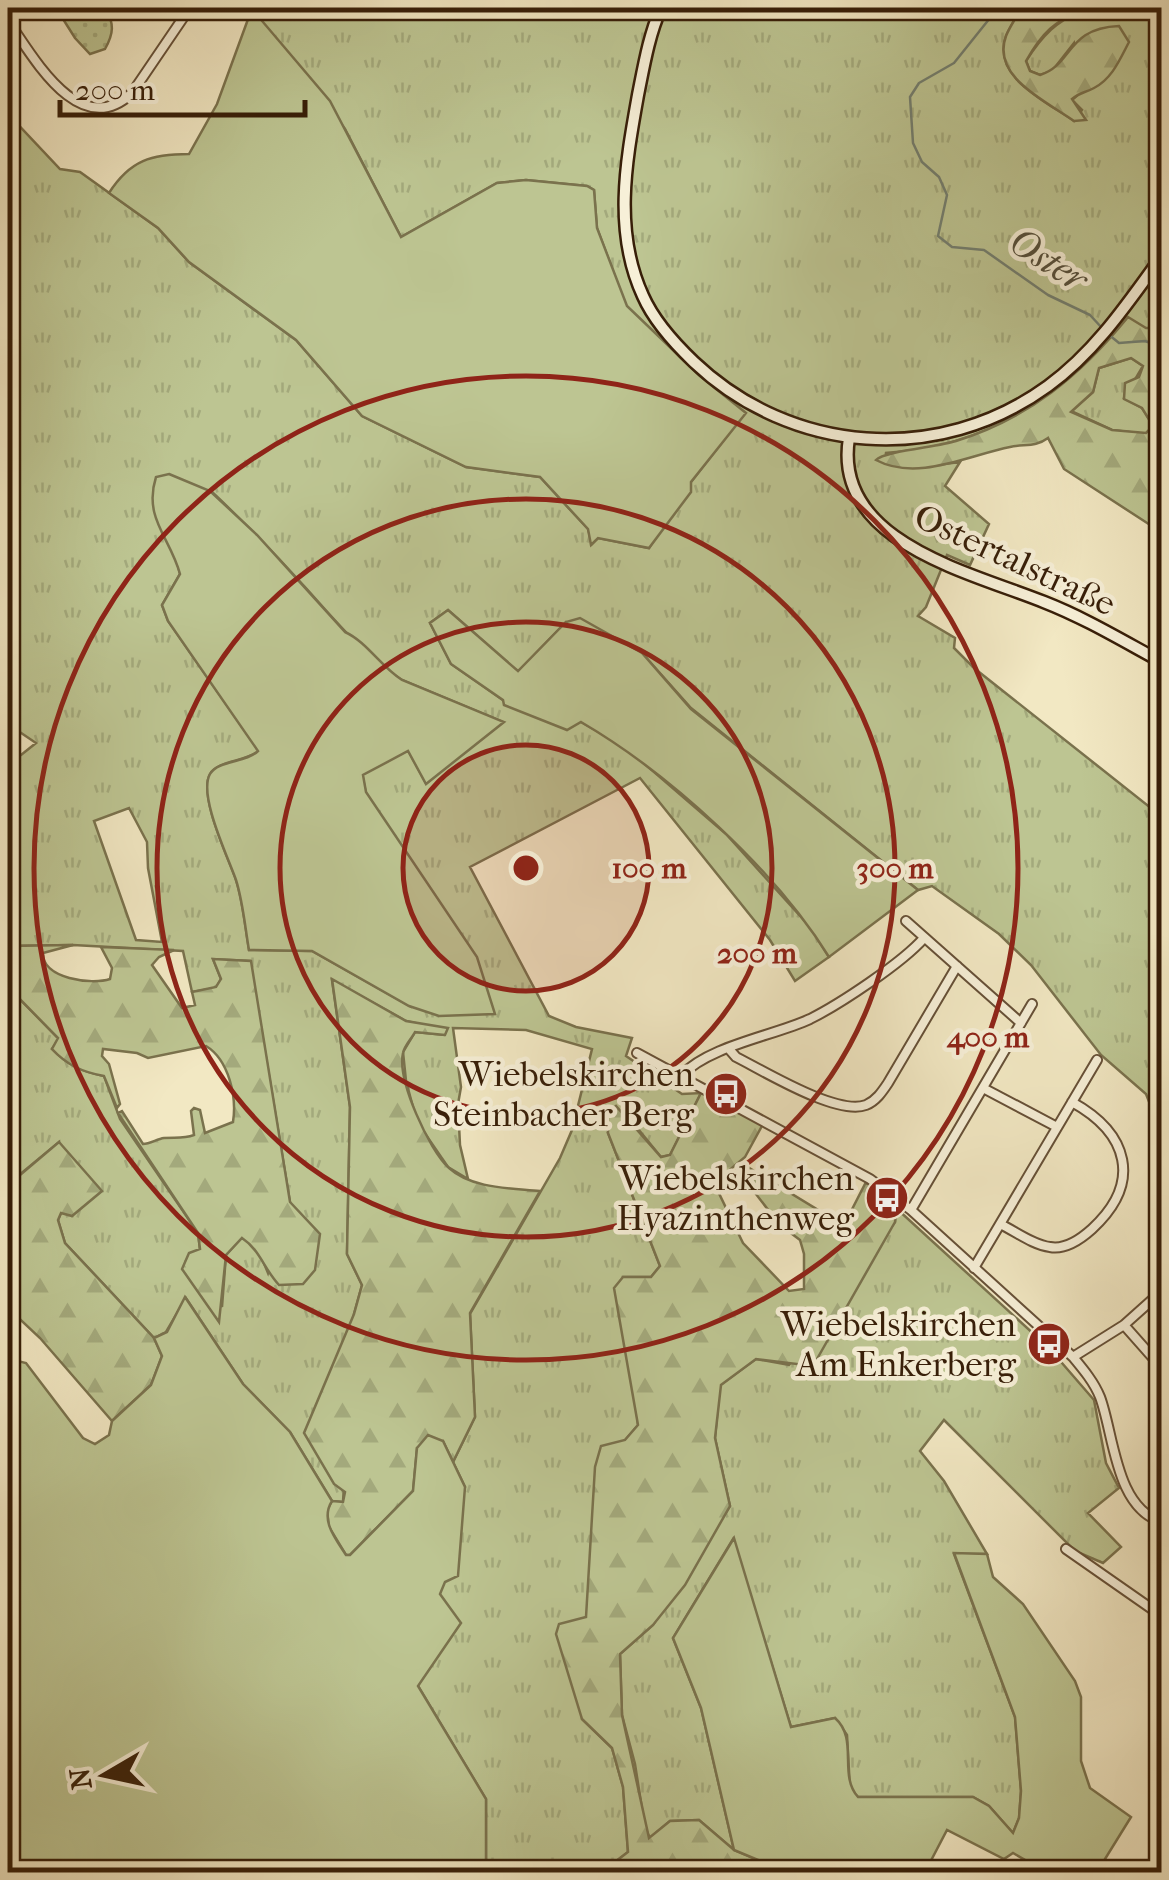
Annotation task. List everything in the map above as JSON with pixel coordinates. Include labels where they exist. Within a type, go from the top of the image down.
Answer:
[{"type":"main road","points":[[661,8],[646,55],[624,180],[628,248],[644,299],[667,334],[723,387],[785,422],[848,438],[882,440],[921,437],[973,425],[1022,402],[1078,362],[1121,313],[1162,256]]},
{"type":"main road","name":"Ostertalstraße","points":[[848,438],[847,467],[852,488],[865,510],[888,532],[940,562],[1070,612],[1162,662]]},
{"type":"street","points":[[8,20],[67,98],[102,106],[132,93],[183,17],[168,8]]},
{"type":"street","points":[[906,921],[1021,1023]]},
{"type":"street","points":[[682,1074],[705,1058],[810,1018],[924,938]]},
{"type":"street","points":[[729,1049],[736,1057],[830,1102],[848,1108],[867,1105],[888,1083],[957,966]]},
{"type":"street","points":[[911,1210],[1032,1004]]},
{"type":"street","points":[[637,1053],[832,1156],[911,1210],[1073,1357],[1100,1398],[1116,1463],[1134,1500],[1150,1518],[1162,1522]]},
{"type":"street","points":[[974,1268],[1097,1060]]},
{"type":"street","points":[[982,1088],[1056,1128]]},
{"type":"street","points":[[1000,1224],[1047,1247],[1063,1246],[1086,1234],[1116,1202],[1123,1176],[1120,1151],[1102,1122],[1072,1102]]},
{"type":"street","points":[[1073,1357],[1124,1325],[1162,1291]]},
{"type":"street","points":[[1124,1325],[1162,1368]]},
{"type":"street","points":[[1066,1549],[1162,1616]]},
{"type":"street","points":[[1162,1708],[1154,1736],[1162,1747]]},
{"type":"green space","points":[[56,8],[106,8],[112,28],[105,49],[90,54]]},
{"type":"green space","points":[[245,8],[255,8],[330,101],[401,237],[497,183],[526,180],[594,190],[597,228],[627,306],[700,376],[746,413],[691,482],[691,492],[649,548],[598,538],[591,545],[588,529],[540,477],[466,467],[362,416],[296,340],[189,262],[158,228],[109,193],[125,173],[143,161],[189,154],[217,104],[251,11]]},
{"type":"green space","points":[[255,8],[1021,8],[1006,36],[1006,64],[1024,86],[1074,121],[1082,110],[1072,100],[1082,91],[1074,43],[1052,71],[1040,75],[1030,71],[1026,61],[1040,41],[1068,17],[1083,12],[1161,8],[1161,328],[1146,329],[1128,318],[1077,372],[1022,413],[958,440],[885,453],[921,467],[960,462],[945,486],[989,524],[970,565],[947,555],[926,607],[918,616],[955,638],[954,648],[974,668],[1161,816],[1161,1132],[1146,1094],[1101,1055],[1031,965],[999,934],[932,886],[918,890],[691,708],[642,653],[566,622],[518,672],[448,610],[430,623],[451,664],[503,700],[581,722],[625,747],[726,834],[811,928],[829,957],[795,981],[770,940],[640,778],[470,867],[549,1016],[576,1027],[632,1038],[626,1056],[682,1094],[701,1093],[670,1155],[661,1157],[634,1124],[608,1133],[660,1266],[651,1277],[623,1277],[638,1425],[625,1440],[590,1585],[582,1719],[612,1748],[623,1787],[628,1852],[602,1872],[486,1872],[486,1799],[418,1686],[465,1487],[453,1462],[475,1417],[470,1314],[560,1158],[572,1130],[592,1049],[526,1030],[453,1028],[461,1087],[460,1145],[468,1179],[448,1167],[417,1122],[406,1081],[403,1052],[415,1032],[445,1035],[433,1027],[406,1021],[332,980],[350,1107],[347,1254],[362,1285],[354,1314],[343,1502],[332,1501],[290,1432],[243,1384],[186,1298],[166,1332],[154,1338],[65,1243],[58,1220],[59,1142],[18,1176],[8,1168],[8,987],[59,1039],[52,1049],[58,1055],[76,1067],[104,1076],[120,1119],[198,1233],[200,1250],[222,1307],[226,1255],[242,1237],[258,1249],[268,1273],[290,1202],[250,961],[213,959],[221,979],[216,988],[192,992],[183,951],[8,946],[8,755],[21,755],[36,743],[8,724],[8,596],[14,584],[8,576],[8,114],[60,169],[80,172],[158,228],[189,262],[296,340],[362,416],[466,467],[540,477],[588,529],[592,544],[598,538],[649,548],[691,482],[745,413],[626,306],[597,228],[594,190],[587,186],[526,180],[497,183],[401,237],[345,129],[256,15]],"holes":[[[211,491],[375,660],[402,680],[503,722],[426,783],[408,750],[362,774],[410,1006],[312,951],[249,950],[238,888],[211,811],[207,784],[214,769],[259,751],[168,621],[162,605],[180,574],[174,550]],[[129,808],[147,842],[162,942],[136,940],[94,821]]]},
{"type":"green space","points":[[1021,8],[1082,8],[1050,29],[1032,51],[1026,61],[1030,71],[1040,75],[1059,63],[1079,40],[1102,28],[1119,26],[1129,42],[1106,79],[1072,99],[1086,120],[1074,121],[1036,96],[1006,64],[1006,36]]},
{"type":"green space","points":[[1128,317],[1146,328],[1161,328],[1161,532],[1064,469],[1048,438],[926,468],[892,466],[876,460],[956,441],[1030,407],[1072,376]],"holes":[[[1131,358],[1143,366],[1139,377],[1125,383],[1124,399],[1142,408],[1153,426],[1146,433],[1112,430],[1071,412],[1093,392],[1099,368]]]},
{"type":"green space","points":[[1131,358],[1143,366],[1124,398],[1142,408],[1154,426],[1146,434],[1112,430],[1071,411],[1093,392],[1099,368]]},
{"type":"green space","points":[[169,474],[210,491],[257,535],[345,632],[394,675],[504,722],[426,784],[408,751],[363,775],[366,792],[477,957],[495,1014],[439,1016],[409,1006],[312,951],[249,950],[238,888],[211,811],[207,784],[214,769],[258,751],[168,621],[162,605],[180,574],[153,504],[156,477]]},
{"type":"green space","points":[[448,610],[518,671],[566,622],[580,618],[642,653],[691,709],[918,890],[829,957],[750,858],[650,768],[581,722],[567,730],[504,705],[503,700],[451,664],[430,623]]},
{"type":"green space","points":[[73,945],[43,953],[45,962],[59,974],[92,981],[110,979],[112,968],[101,947],[174,950],[152,965],[182,1008],[195,1005],[192,992],[216,987],[221,979],[213,959],[251,961],[290,1202],[320,1234],[315,1270],[303,1284],[279,1285],[242,1238],[226,1255],[219,1322],[182,1269],[189,1253],[200,1249],[198,1233],[118,1113],[122,1111],[143,1144],[194,1135],[194,1108],[200,1110],[205,1133],[233,1122],[230,1080],[220,1060],[206,1046],[148,1058],[103,1049],[102,1056],[109,1064],[120,1104],[117,1108],[104,1076],[75,1067],[58,1055],[52,1049],[58,1038],[8,987],[8,946]]},
{"type":"green space","points":[[332,979],[406,1021],[448,1028],[445,1035],[415,1032],[404,1050],[402,1065],[416,1114],[449,1168],[480,1184],[540,1191],[470,1313],[475,1417],[453,1462],[443,1441],[417,1448],[413,1491],[350,1555],[346,1555],[329,1527],[327,1510],[332,1501],[343,1502],[345,1492],[334,1484],[304,1433],[354,1314],[362,1285],[347,1254],[350,1107]]},
{"type":"green space","points":[[701,1093],[763,1124],[745,1157],[714,1183],[743,1243],[789,1291],[804,1289],[800,1240],[779,1224],[739,1172],[746,1166],[845,1223],[866,1182],[896,1208],[895,1222],[813,1366],[756,1359],[721,1385],[715,1438],[730,1506],[685,1585],[653,1625],[620,1654],[622,1715],[649,1838],[670,1821],[699,1820],[734,1850],[763,1862],[768,1872],[602,1872],[628,1852],[623,1787],[612,1748],[582,1719],[556,1634],[559,1624],[586,1617],[595,1467],[601,1446],[625,1440],[638,1425],[614,1288],[623,1277],[651,1277],[660,1266],[608,1133],[608,1112],[616,1106],[661,1157],[670,1155]]},
{"type":"green space","points":[[59,1142],[102,1191],[72,1216],[61,1213],[58,1220],[65,1243],[154,1338],[162,1356],[151,1385],[112,1421],[40,1338],[8,1308],[8,1168],[19,1176]]},
{"type":"green space","points":[[896,1208],[1049,1348],[1094,1400],[1106,1463],[1119,1488],[1088,1513],[1121,1547],[1103,1563],[1075,1551],[944,1420],[920,1451],[944,1481],[987,1554],[954,1554],[1015,1717],[1021,1791],[1019,1818],[1013,1833],[989,1806],[973,1797],[858,1797],[850,1789],[847,1735],[835,1718],[791,1727],[733,1539],[673,1638],[701,1708],[734,1850],[699,1820],[670,1821],[650,1838],[622,1715],[620,1654],[653,1625],[730,1506],[715,1438],[720,1385],[756,1359],[789,1365],[895,1222]]},
{"type":"green space","points":[[185,1297],[243,1384],[290,1432],[332,1501],[328,1522],[346,1555],[413,1491],[417,1448],[428,1435],[443,1441],[465,1487],[458,1576],[445,1582],[440,1594],[461,1623],[418,1686],[486,1799],[486,1872],[8,1872],[8,1365],[14,1360],[26,1363],[83,1438],[95,1444],[109,1435],[112,1421],[151,1385],[162,1356],[154,1338],[167,1332]]},
{"type":"green space","points":[[734,1538],[791,1727],[835,1718],[846,1736],[849,1778],[858,1797],[973,1797],[989,1806],[1013,1833],[1019,1818],[1021,1791],[1015,1717],[954,1553],[987,1554],[993,1577],[1023,1604],[1075,1681],[1081,1697],[1081,1761],[1090,1788],[1131,1817],[1097,1872],[1046,1872],[1013,1853],[1004,1859],[947,1830],[925,1872],[768,1872],[763,1862],[734,1850],[701,1708],[673,1638]]},
{"type":"waterway","name":"Oster","points":[[998,8],[954,63],[919,83],[910,97],[913,143],[922,162],[939,177],[947,195],[938,236],[952,247],[984,250],[1048,295],[1090,315],[1102,328]]},
{"type":"waterway","name":"Oster","points":[[1108,334],[1119,343],[1145,341],[1162,347]]},
{"type":"waterway","name":"Oster","points":[[1162,397],[1162,405]]},
{"type":"place","name":"Wiebelskirchen Steinbacher Berg","points":[[726,1094]]},
{"type":"place","name":"Wiebelskirchen Hyazinthenweg","points":[[887,1198]]},
{"type":"place","name":"Wiebelskirchen Am Enkerberg","points":[[1049,1344]]}]
